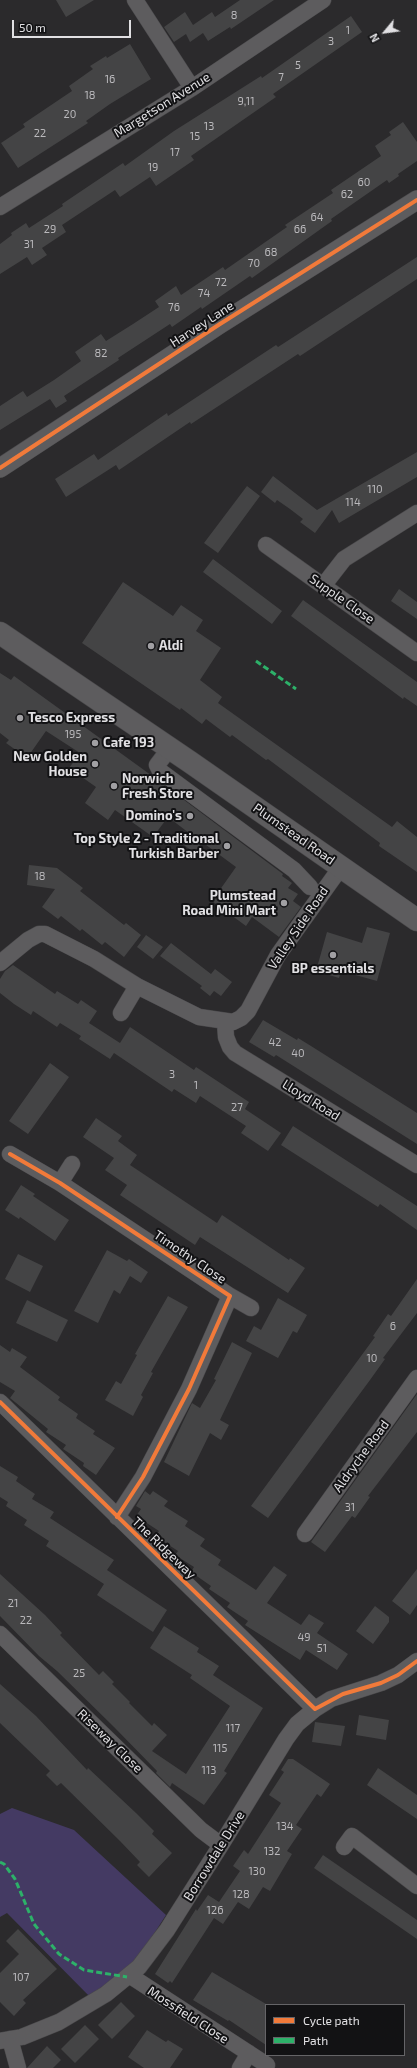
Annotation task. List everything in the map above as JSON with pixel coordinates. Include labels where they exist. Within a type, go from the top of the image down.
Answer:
[{"type":"main road","name":"Plumstead Road","points":[[0,633],[170,748],[417,920]]},
{"type":"street","points":[[135,0],[192,88]]},
{"type":"street","name":"Margetson Avenue","points":[[0,207],[192,88],[323,0]]},
{"type":"street","name":"Harvey Lane","points":[[0,468],[220,324],[417,200]]},
{"type":"street","points":[[323,586],[344,559],[417,513]]},
{"type":"street","name":"Supple Close","points":[[266,545],[417,653]]},
{"type":"street","points":[[170,748],[158,765],[160,771],[294,870],[310,887]]},
{"type":"street","name":"Valley Side Road","points":[[226,1022],[237,1020],[248,1011],[278,955],[341,867]]},
{"type":"street","points":[[0,963],[28,940],[39,934],[45,934],[94,959],[137,986],[199,1017],[226,1022]]},
{"type":"street","points":[[121,1013],[137,986]]},
{"type":"street","name":"Lloyd Road","points":[[226,1022],[226,1037],[230,1047],[235,1053],[417,1165]]},
{"type":"street","name":"Timothy Close","points":[[10,1154],[60,1183],[230,1296],[251,1308]]},
{"type":"street","points":[[60,1183],[72,1164]]},
{"type":"street","name":"Timothy Close","points":[[117,1517],[143,1477],[189,1389],[230,1296]]},
{"type":"street","name":"Aldryche Road","points":[[305,1534],[417,1378]]},
{"type":"street","name":"The Ridgeway","points":[[0,1402],[315,1709]]},
{"type":"street","name":"Riseway Close","points":[[0,1634],[201,1830],[221,1845]]},
{"type":"street","name":"Borrowdale Drive","points":[[5,2040],[22,2037],[59,2022],[106,1994],[139,1967],[153,1950],[221,1845],[286,1739],[297,1724],[315,1709],[342,1694],[398,1675],[417,1661]]},
{"type":"street","points":[[344,1847],[352,1836],[417,1886]]},
{"type":"street","name":"Mossfield Close","points":[[129,1976],[267,2066]]},
{"type":"street","points":[[5,2040],[18,2068]]},
{"type":"street","points":[[240,2068],[249,2054]]},
{"type":"shaded area","points":[[12,1808],[74,1830],[166,1915],[132,1968],[94,2001],[7,1913],[0,1917],[0,1814]]},
{"type":"building","points":[[56,0],[94,0],[66,17]]},
{"type":"building","points":[[240,0],[274,0],[231,29],[230,27],[208,41],[203,33],[190,42],[186,34],[174,42],[164,27],[185,12],[193,25],[212,12],[215,17]]},
{"type":"building","points":[[351,16],[362,32],[273,94],[276,97],[191,156],[194,160],[156,186],[150,177],[120,197],[115,190],[62,225],[66,232],[42,248],[47,255],[32,265],[27,257],[0,274],[0,244],[12,235],[11,233],[26,223],[29,228],[63,206],[62,204],[123,163],[125,166],[174,131],[261,76],[262,78]]},
{"type":"building","points":[[130,44],[151,79],[110,104],[86,121],[88,123],[18,168],[1,143],[25,127],[23,124],[72,91],[69,86],[93,69],[90,66]]},
{"type":"building","points":[[403,122],[417,142],[417,161],[398,174],[399,176],[389,183],[387,180],[331,219],[332,221],[252,278],[250,276],[202,309],[201,307],[172,327],[170,324],[118,358],[119,360],[64,396],[67,401],[56,408],[50,399],[0,430],[0,406],[23,391],[27,397],[54,380],[81,361],[75,352],[101,334],[106,341],[133,324],[159,307],[155,301],[176,286],[181,295],[223,267],[225,270],[287,227],[285,225],[333,193],[331,190],[381,156],[375,146],[391,135],[389,132]]},
{"type":"building","points":[[417,257],[417,279],[300,356],[298,354],[191,424],[190,422],[119,470],[116,465],[66,497],[55,479],[94,454],[98,460],[167,413],[168,416],[276,345],[278,347]]},
{"type":"building","points":[[417,452],[417,477],[339,523],[332,510],[315,533],[300,522],[303,519],[290,509],[277,500],[275,503],[261,492],[273,476],[317,510]]},
{"type":"building","points":[[247,486],[260,496],[218,553],[204,543]]},
{"type":"building","points":[[213,559],[282,611],[272,624],[203,572]]},
{"type":"building","name":"Aldi","points":[[123,582],[173,616],[181,605],[203,620],[196,631],[221,648],[200,680],[222,697],[218,703],[392,827],[397,821],[417,837],[417,872],[379,846],[380,843],[268,759],[266,760],[232,735],[230,737],[206,719],[202,724],[181,708],[180,710],[82,643]]},
{"type":"building","points":[[399,589],[417,602],[417,619],[391,601]]},
{"type":"building","points":[[303,600],[417,682],[417,706],[404,697],[403,699],[291,616]]},
{"type":"building","points":[[0,673],[11,680],[14,676],[144,770],[283,874],[282,876],[292,883],[288,888],[298,894],[293,901],[301,907],[279,937],[252,917],[246,926],[212,901],[236,867],[202,842],[195,853],[181,843],[189,833],[168,817],[153,837],[115,810],[108,820],[85,803],[96,787],[69,768],[80,753],[46,731],[27,758],[6,743],[9,740],[0,733]]},
{"type":"building","points":[[29,865],[57,868],[83,888],[80,891],[124,925],[126,923],[141,935],[124,957],[105,942],[102,945],[82,929],[80,931],[61,916],[58,919],[42,907],[55,889],[27,885]]},
{"type":"building","points":[[367,927],[390,933],[377,981],[341,971],[339,978],[316,971],[327,932],[362,943]]},
{"type":"building","points":[[146,935],[163,947],[153,959],[137,947]]},
{"type":"building","points":[[171,943],[211,974],[215,969],[232,982],[221,996],[214,991],[210,996],[200,988],[202,986],[160,956]]},
{"type":"building","points":[[13,965],[55,994],[57,991],[78,1004],[81,1000],[97,1011],[89,1023],[120,1043],[130,1027],[194,1070],[196,1067],[249,1102],[245,1109],[281,1133],[268,1151],[241,1133],[246,1126],[200,1096],[196,1103],[174,1089],[172,1092],[114,1053],[110,1059],[79,1039],[81,1036],[60,1023],[57,1027],[33,1011],[31,1015],[0,993],[0,979],[5,971]]},
{"type":"building","points":[[263,1020],[297,1040],[298,1038],[417,1113],[417,1144],[276,1055],[274,1057],[249,1042]]},
{"type":"building","points":[[50,1063],[69,1077],[28,1134],[9,1121]]},
{"type":"building","points":[[96,1118],[122,1136],[118,1141],[137,1155],[130,1165],[217,1223],[222,1215],[289,1260],[290,1258],[305,1268],[288,1293],[200,1237],[195,1245],[120,1195],[127,1185],[105,1170],[114,1158],[83,1137]]},
{"type":"building","points":[[293,1126],[417,1206],[417,1230],[380,1204],[378,1207],[281,1145]]},
{"type":"building","points":[[21,1185],[35,1194],[33,1196],[69,1220],[55,1241],[20,1217],[19,1219],[5,1210]]},
{"type":"building","points":[[107,1250],[127,1261],[129,1259],[148,1272],[141,1283],[130,1276],[120,1294],[114,1290],[98,1323],[74,1311]]},
{"type":"building","points":[[18,1254],[43,1266],[30,1292],[5,1279]]},
{"type":"building","points":[[417,1279],[417,1313],[383,1358],[385,1359],[370,1380],[268,1518],[251,1506],[375,1337],[373,1336],[388,1314],[391,1316]]},
{"type":"building","points":[[168,1296],[188,1307],[151,1372],[153,1373],[141,1395],[143,1397],[133,1416],[105,1400],[116,1381],[121,1384],[137,1355],[135,1354]]},
{"type":"building","points":[[278,1298],[307,1315],[297,1333],[293,1331],[278,1358],[246,1341],[254,1326],[261,1330]]},
{"type":"building","points":[[27,1300],[68,1320],[57,1342],[16,1323]]},
{"type":"building","points":[[232,1342],[252,1353],[220,1420],[229,1425],[221,1440],[210,1433],[189,1476],[164,1462],[192,1403],[200,1408],[216,1380],[214,1379]]},
{"type":"building","points":[[0,1345],[10,1352],[12,1348],[27,1357],[20,1367],[60,1397],[58,1400],[78,1414],[76,1418],[95,1431],[93,1434],[115,1448],[96,1475],[83,1466],[84,1463],[63,1449],[66,1445],[46,1432],[48,1429],[10,1398],[15,1391],[0,1382]]},
{"type":"building","points":[[417,1394],[417,1432],[368,1496],[370,1497],[355,1518],[352,1516],[325,1552],[311,1542]]},
{"type":"building","points":[[0,1466],[18,1477],[16,1481],[35,1494],[32,1499],[54,1512],[50,1518],[114,1560],[107,1570],[167,1610],[153,1632],[97,1595],[104,1584],[46,1546],[49,1541],[24,1525],[27,1520],[6,1506],[8,1502],[0,1497]]},
{"type":"building","points":[[145,1491],[150,1495],[153,1491],[168,1501],[164,1506],[188,1521],[185,1526],[205,1539],[200,1546],[221,1560],[218,1565],[256,1590],[274,1566],[287,1575],[267,1603],[301,1625],[309,1614],[324,1623],[317,1633],[348,1654],[337,1670],[306,1650],[300,1660],[245,1625],[248,1621],[227,1607],[230,1603],[209,1589],[211,1586],[191,1572],[194,1567],[175,1555],[178,1551],[155,1536],[159,1531],[136,1516],[141,1509],[136,1506]]},
{"type":"building","points":[[417,1569],[417,1605],[410,1615],[392,1601]]},
{"type":"building","points":[[0,1574],[45,1615],[62,1633],[60,1635],[99,1675],[103,1671],[114,1682],[112,1684],[152,1726],[154,1723],[167,1735],[152,1751],[186,1774],[230,1706],[190,1678],[192,1675],[150,1648],[164,1626],[199,1648],[197,1652],[219,1666],[213,1675],[263,1708],[224,1771],[227,1773],[204,1805],[172,1783],[170,1787],[156,1773],[157,1771],[114,1727],[57,1671],[39,1656],[0,1616]]},
{"type":"building","points":[[375,1606],[389,1617],[389,1622],[373,1644],[356,1631]]},
{"type":"building","points":[[0,1684],[36,1716],[87,1770],[88,1768],[136,1813],[154,1831],[152,1834],[172,1853],[149,1877],[137,1865],[140,1862],[120,1841],[61,1783],[57,1786],[46,1775],[50,1771],[0,1723]]},
{"type":"building","points":[[359,1715],[389,1720],[386,1740],[356,1735]]},
{"type":"building","points":[[315,1722],[345,1726],[341,1746],[312,1742]]},
{"type":"building","points":[[288,1759],[293,1759],[330,1784],[321,1797],[317,1794],[296,1825],[302,1829],[287,1851],[292,1854],[270,1891],[263,1887],[249,1909],[238,1902],[223,1924],[214,1918],[172,1983],[170,1981],[168,1983],[155,1974],[196,1909],[197,1911],[208,1895],[219,1902],[240,1871],[233,1866],[244,1850],[248,1854],[281,1803],[269,1795],[284,1772],[281,1770]]},
{"type":"building","points":[[378,1768],[417,1795],[417,1819],[367,1785]]},
{"type":"building","points":[[323,1855],[417,1920],[417,1939],[314,1868]]},
{"type":"building","points":[[18,1929],[57,1969],[23,2000],[26,2003],[14,2016],[0,2002],[0,1973],[19,1954],[6,1941]]},
{"type":"building","points":[[212,1972],[266,2004],[265,2044],[229,2020],[228,2021],[193,2000]]},
{"type":"building","points":[[121,2002],[135,2016],[112,2039],[98,2025]]},
{"type":"building","points":[[85,2025],[99,2039],[75,2063],[61,2049]]},
{"type":"building","points":[[147,2030],[166,2042],[168,2040],[183,2049],[170,2068],[144,2068],[128,2057]]},
{"type":"building","points":[[47,2046],[61,2060],[53,2068],[27,2068]]},
{"type":"marked path","points":[[256,661],[296,689]]},
{"type":"marked path","points":[[0,1862],[4,1864],[15,1879],[34,1924],[59,1954],[84,1970],[127,1977]]},
{"type":"cycle path","points":[[0,468],[220,324],[417,200]]},
{"type":"cycle path","points":[[10,1154],[60,1183],[230,1296],[189,1389],[143,1477],[117,1517]]},
{"type":"cycle path","points":[[0,1402],[315,1709],[343,1694],[381,1683],[398,1675],[417,1661]]},
{"type":"place","name":"Aldi","points":[[151,646]]},
{"type":"place","name":"Tesco Express","points":[[20,718]]},
{"type":"place","name":"Cafe 193","points":[[95,743]]},
{"type":"place","name":"New Golden House","points":[[95,764]]},
{"type":"place","name":"Norwich Fresh Store","points":[[114,786]]},
{"type":"place","name":"Domino's","points":[[190,816]]},
{"type":"place","name":"Top Style 2 - Traditional Turkish Barber","points":[[227,846]]},
{"type":"place","name":"Plumstead Road Mini Mart","points":[[284,903]]},
{"type":"place","name":"BP essentials","points":[[333,955]]}]
